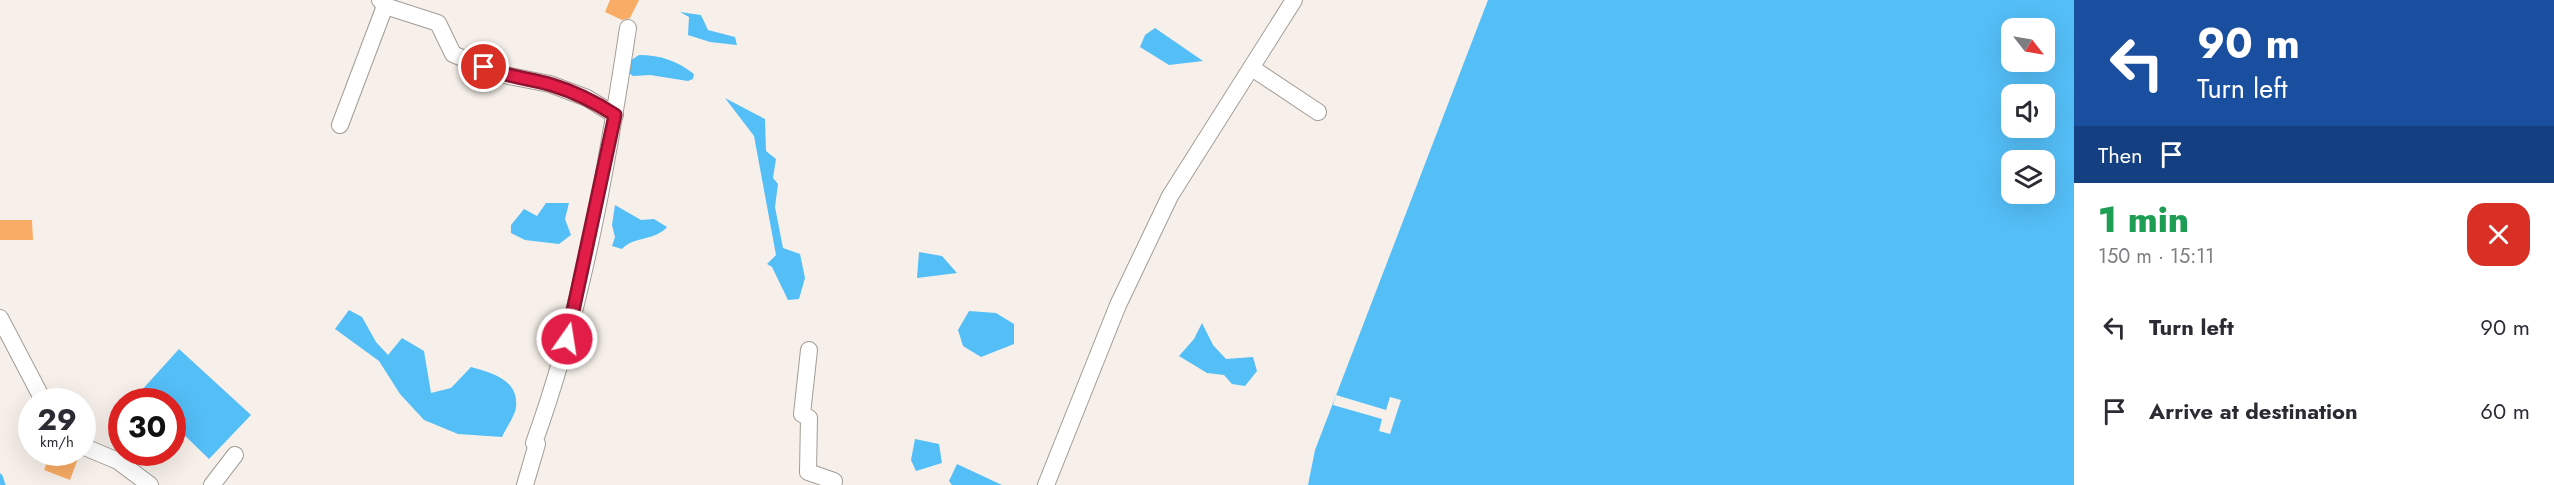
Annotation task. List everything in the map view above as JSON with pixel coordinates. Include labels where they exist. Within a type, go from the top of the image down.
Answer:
[{"type":"street","points":[[1046,485],[1118,305],[1170,196],[1294,0]]},
{"type":"street","points":[[340,125],[382,3],[438,23],[453,54],[499,74],[550,84],[578,94],[615,115]]},
{"type":"street","points":[[525,485],[535,455],[537,444],[534,443],[554,387],[567,339],[615,115],[628,28]]},
{"type":"street","points":[[1252,68],[1318,112]]},
{"type":"street","points":[[0,318],[37,388]]},
{"type":"street","points":[[809,350],[802,414],[809,418],[808,472],[834,481],[833,485]]},
{"type":"street","points":[[96,452],[118,461],[150,485]]},
{"type":"street","points":[[212,485],[235,455]]},
{"type":"water","points":[[1488,0],[2074,0],[2074,485],[1308,485],[1315,450]]},
{"type":"water","points":[[680,12],[701,15],[708,30],[735,37],[737,45],[710,42],[688,35],[689,17]]},
{"type":"water","points":[[1155,28],[1203,61],[1169,65],[1140,47],[1145,35]]},
{"type":"water","points":[[639,55],[654,56],[675,62],[694,74],[693,79],[688,81],[650,75],[633,76],[629,73],[628,62]]},
{"type":"water","points":[[725,98],[765,119],[766,151],[776,159],[773,178],[778,184],[775,207],[783,248],[800,254],[805,278],[799,299],[788,300],[772,267],[767,264],[776,255],[754,136]]},
{"type":"water","points":[[546,203],[569,203],[565,219],[571,235],[559,244],[525,240],[511,233],[511,225],[524,209],[537,216]]},
{"type":"water","points":[[615,205],[641,220],[654,219],[667,227],[657,235],[632,242],[622,249],[612,246],[615,237],[612,225]]},
{"type":"water","points":[[919,252],[942,256],[957,273],[917,278]]},
{"type":"water","points":[[349,310],[362,317],[376,342],[388,355],[402,338],[424,351],[431,393],[451,388],[471,367],[502,379],[513,390],[516,407],[502,437],[458,434],[424,420],[400,394],[379,361],[335,329]]},
{"type":"water","points":[[969,311],[996,313],[1014,324],[1014,344],[981,357],[963,346],[958,330]]},
{"type":"water","points":[[1202,323],[1213,345],[1226,359],[1253,357],[1257,371],[1245,386],[1232,384],[1224,375],[1207,373],[1179,356],[1194,339]]},
{"type":"water","points":[[179,349],[251,415],[209,459],[186,437],[186,388],[144,388]]},
{"type":"water","points":[[915,439],[939,444],[942,463],[916,471],[911,460]]},
{"type":"water","points":[[957,464],[1002,485],[952,485],[949,481]]},
{"type":"pier","points":[[1336,395],[1386,410],[1390,397],[1401,400],[1390,434],[1379,431],[1382,419],[1333,405]]},
{"type":"building","points":[[610,0],[639,0],[630,18],[622,20],[605,12]]},
{"type":"building","points":[[0,220],[32,220],[33,240],[0,240]]},
{"type":"building","points":[[46,466],[75,466],[70,480],[44,470]]},
{"type":"waterway","points":[[0,476],[3,485]]},
{"type":"route","points":[[484,67],[499,74],[550,84],[587,98],[615,115],[567,339]]}]
